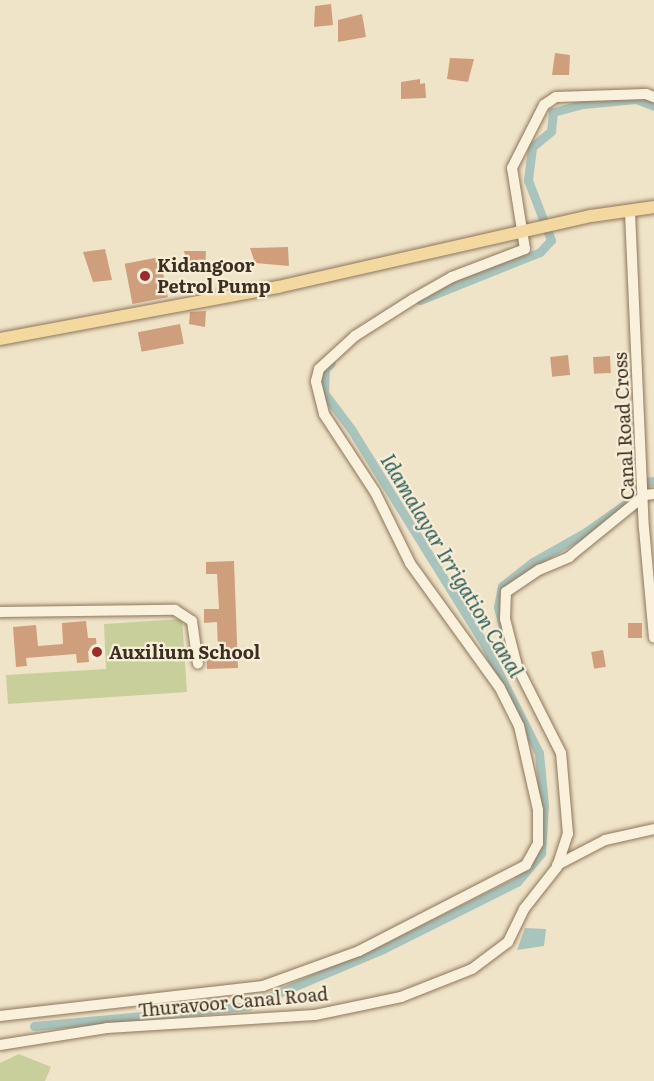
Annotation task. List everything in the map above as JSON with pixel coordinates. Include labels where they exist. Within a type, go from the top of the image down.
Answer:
[{"type":"main road","points":[[0,339],[278,287],[591,216],[654,207]]},
{"type":"street","points":[[0,1016],[263,986],[376,943],[516,873],[530,859],[538,843],[538,810],[519,726],[500,688],[419,578],[375,492],[324,414],[316,391],[319,369],[355,336],[439,284],[520,254],[525,249],[526,231],[512,168],[544,105],[556,98],[646,94],[654,97]]},
{"type":"street","name":"Canal Road Cross","points":[[630,212],[650,495],[644,528],[654,638]]},
{"type":"street","name":"Thuravoor Canal Road","points":[[0,1045],[107,1028],[315,1015],[400,997],[472,969],[508,942],[524,909],[557,865],[568,834],[561,753],[517,666],[506,620],[506,592],[539,570],[569,557],[650,495]]},
{"type":"street","points":[[0,612],[175,610],[192,621],[198,664]]},
{"type":"street","points":[[557,865],[605,840],[654,829]]},
{"type":"green space","points":[[182,619],[187,692],[8,704],[6,675],[106,669],[104,624]]},
{"type":"green space","points":[[19,1054],[51,1067],[45,1081],[0,1081],[0,1063]]},
{"type":"water","points":[[525,928],[546,929],[544,946],[517,950]]},
{"type":"building","points":[[331,4],[333,25],[314,27],[315,6]]},
{"type":"building","points":[[362,14],[366,37],[338,42],[338,20]]},
{"type":"building","points":[[555,53],[570,55],[569,75],[552,75]]},
{"type":"building","points":[[450,58],[474,59],[468,82],[447,79]]},
{"type":"building","points":[[420,79],[420,84],[425,83],[426,98],[401,99],[401,82]]},
{"type":"building","points":[[288,247],[289,266],[255,263],[250,248]]},
{"type":"building","points":[[105,249],[112,280],[93,282],[83,252]]},
{"type":"building","points":[[184,251],[206,251],[205,272],[189,270]]},
{"type":"building","name":"Kidangoor Petrol Pump","points":[[160,257],[168,297],[132,304],[125,264]]},
{"type":"building","points":[[206,311],[205,327],[189,324],[190,312]]},
{"type":"building","points":[[180,324],[184,344],[142,352],[138,332]]},
{"type":"building","points":[[568,355],[570,375],[552,377],[550,357]]},
{"type":"building","points":[[610,356],[611,373],[594,374],[593,357]]},
{"type":"building","points":[[234,561],[238,668],[207,669],[206,652],[218,651],[217,622],[204,623],[204,609],[219,609],[217,574],[206,574],[206,562]]},
{"type":"building","points":[[86,621],[88,638],[96,638],[97,650],[88,651],[89,662],[77,663],[76,654],[26,658],[27,666],[16,667],[13,627],[36,625],[38,646],[63,644],[62,623]]},
{"type":"building","points":[[628,623],[642,623],[642,638],[628,638]]},
{"type":"building","points":[[603,650],[606,667],[594,669],[591,652]]},
{"type":"waterway","name":"Idamalayar Irrigation Canal","points":[[420,300],[540,252],[551,240],[528,180],[532,147],[551,131],[553,112],[583,104],[636,99],[654,106]]},
{"type":"waterway","name":"Idamalayar Irrigation Canal","points":[[34,1026],[248,1006],[383,949],[517,882],[541,853],[544,805],[539,753],[485,645],[351,429],[324,393],[325,369],[331,363]]},
{"type":"waterway","points":[[503,626],[498,607],[502,586],[533,562],[586,532],[638,495],[645,482],[654,481]]},
{"type":"place","name":"Kidangoor Petrol Pump","points":[[145,276]]},
{"type":"place","name":"Auxilium School","points":[[97,652]]}]
